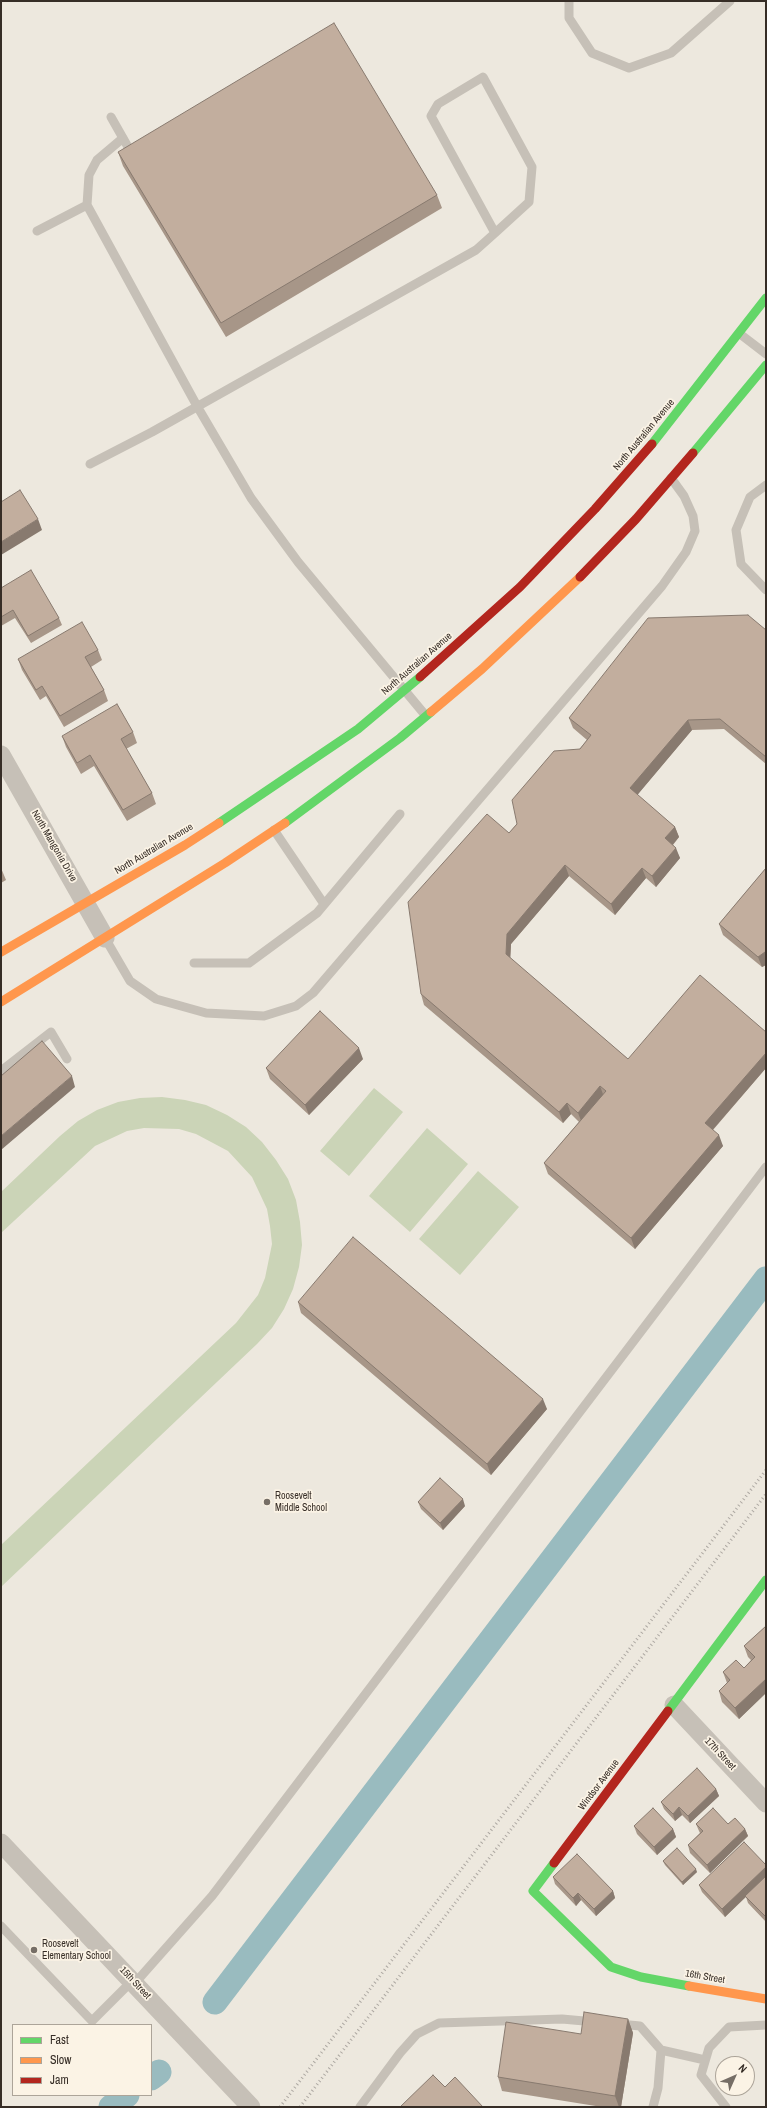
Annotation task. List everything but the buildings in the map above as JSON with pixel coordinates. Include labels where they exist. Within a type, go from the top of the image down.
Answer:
[{"type":"main road","name":"North Australian Avenue","points":[[1,952],[185,845],[358,729],[441,660],[520,587],[594,509],[665,429],[740,334],[766,298]]},
{"type":"main road","points":[[1,1002],[225,863],[314,803],[426,716],[482,669],[561,596],[636,519],[707,438],[766,365]]},
{"type":"main road","name":"Windsor Avenue","points":[[641,1977],[611,1967],[534,1891],[766,1580]]},
{"type":"main road","name":"16th Street","points":[[641,1977],[766,1999]]},
{"type":"street","name":"North Mangonia Drive","points":[[1,755],[86,902],[105,938]]},
{"type":"street","name":"17th Street","points":[[674,1705],[766,1803]]},
{"type":"street","name":"15th Street","points":[[1,1842],[251,2107]]},
{"type":"lane","points":[[569,1],[569,18],[592,53],[629,68],[671,53],[730,1]]},
{"type":"lane","points":[[90,464],[198,406],[476,250],[495,233],[529,202],[532,168],[484,77],[438,104],[431,116],[495,233]]},
{"type":"lane","points":[[112,117],[132,154]]},
{"type":"lane","points":[[123,138],[97,160],[89,175],[87,205],[198,406],[251,498],[298,562],[426,716]]},
{"type":"lane","points":[[37,231],[87,205]]},
{"type":"lane","points":[[740,334],[766,354]]},
{"type":"lane","points":[[105,938],[130,981],[156,999],[206,1013],[264,1016],[296,1006],[313,993],[662,586],[686,552],[695,531],[693,516],[684,496],[671,478]]},
{"type":"lane","points":[[766,485],[750,497],[736,530],[741,564],[766,590]]},
{"type":"lane","points":[[194,963],[249,963],[317,913],[400,814]]},
{"type":"lane","points":[[274,830],[324,904]]},
{"type":"lane","points":[[1,1071],[51,1032],[66,1059]]},
{"type":"lane","points":[[1,1926],[92,2021],[134,1982],[212,1896],[766,1167]]},
{"type":"lane","points":[[360,2107],[400,2053],[417,2034],[440,2023],[562,2020],[640,2026],[661,2050],[705,2060]]},
{"type":"lane","points":[[726,2107],[701,2075],[709,2048],[729,2027],[766,2025]]},
{"type":"lane","points":[[653,2107],[658,2088],[661,2050]]},
{"type":"green space","points":[[374,1088],[403,1112],[349,1176],[320,1151]]},
{"type":"green space","points":[[162,1097],[206,1105],[227,1115],[246,1127],[262,1142],[276,1160],[288,1179],[296,1200],[300,1222],[302,1245],[299,1267],[293,1289],[284,1309],[272,1328],[257,1344],[1,1587],[1,1545],[236,1323],[258,1295],[265,1278],[272,1244],[270,1226],[267,1209],[252,1177],[228,1151],[196,1134],[179,1129],[144,1128],[127,1131],[95,1146],[1,1233],[1,1192],[60,1136],[78,1121],[97,1110],[118,1102],[140,1098]]},
{"type":"green space","points":[[427,1128],[468,1164],[410,1232],[369,1196]]},
{"type":"green space","points":[[478,1171],[519,1207],[460,1275],[419,1239]]},
{"type":"waterway","points":[[215,2002],[766,1279]]},
{"type":"waterway","points":[[152,2077],[159,2072]]},
{"type":"waterway","points":[[111,2107],[126,2096]]},
{"type":"railway","points":[[280,2107],[766,1470]]},
{"type":"railway","points":[[300,2107],[766,1494]]},
{"type":"traffic: fast","points":[[652,444],[766,298]]},
{"type":"traffic: fast","points":[[693,453],[766,365]]},
{"type":"traffic: fast","points":[[219,823],[358,729],[420,677]]},
{"type":"traffic: fast","points":[[285,823],[400,738],[431,712]]},
{"type":"traffic: fast","points":[[668,1711],[766,1580]]},
{"type":"traffic: fast","points":[[554,1863],[533,1891],[611,1967],[641,1977],[689,1986]]},
{"type":"traffic: slow","points":[[431,712],[482,669],[580,577]]},
{"type":"traffic: slow","points":[[1,952],[185,845],[219,823]]},
{"type":"traffic: slow","points":[[1,1002],[225,863],[285,823]]},
{"type":"traffic: slow","points":[[689,1986],[766,1999]]},
{"type":"traffic: jam","points":[[420,677],[520,587],[595,509],[652,444]]},
{"type":"traffic: jam","points":[[580,577],[636,519],[693,453]]},
{"type":"traffic: jam","points":[[554,1863],[668,1711]]},
{"type":"place","name":"Roosevelt Middle School","points":[[267,1502]]},
{"type":"place","name":"Roosevelt Elementary School","points":[[34,1950]]}]
